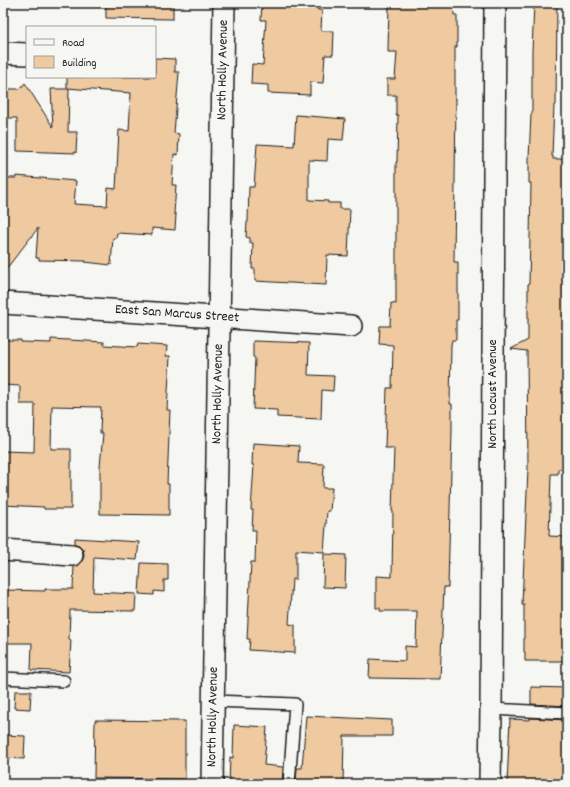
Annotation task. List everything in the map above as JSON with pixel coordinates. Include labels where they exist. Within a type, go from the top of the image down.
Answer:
[{"type":"street","name":"North Holly Avenue","points":[[212,784],[224,3]]},
{"type":"street","name":"North Locust Avenue","points":[[490,784],[495,3]]},
{"type":"street","points":[[3,53],[26,54]]},
{"type":"street","name":"East San Marcus Street","points":[[3,303],[351,326]]},
{"type":"street","points":[[3,550],[72,555]]},
{"type":"lane","points":[[3,678],[64,682]]},
{"type":"lane","points":[[213,701],[295,704],[289,784]]},
{"type":"lane","points":[[491,709],[567,713]]},
{"type":"building","points":[[106,3],[173,3],[173,19],[106,18]]},
{"type":"building","points":[[262,3],[318,3],[318,10],[322,10],[321,31],[334,31],[333,55],[325,55],[323,83],[310,82],[310,95],[268,93],[268,85],[251,84],[252,64],[263,65],[266,20],[261,20]]},
{"type":"building","points":[[389,3],[453,3],[454,15],[457,15],[457,47],[455,47],[456,98],[454,262],[458,262],[458,320],[456,320],[456,340],[452,340],[451,345],[450,404],[452,404],[452,430],[448,587],[444,587],[440,679],[369,678],[370,659],[405,661],[405,646],[416,647],[417,611],[380,611],[380,608],[376,608],[376,576],[392,577],[394,448],[385,448],[387,388],[392,388],[393,345],[379,344],[380,326],[390,326],[391,303],[396,304],[396,162],[398,115],[396,115],[396,95],[387,95],[387,79],[395,79],[397,52],[388,52]]},
{"type":"building","points":[[534,3],[557,3],[556,105],[554,105],[552,156],[553,159],[566,159],[567,220],[564,284],[567,284],[567,469],[558,469],[558,474],[551,474],[549,536],[567,537],[567,661],[525,661],[524,652],[524,605],[522,605],[528,469],[527,351],[511,349],[528,340],[531,183],[529,183],[529,159],[532,114]]},
{"type":"building","points":[[156,58],[175,59],[175,72],[179,72],[174,133],[179,134],[178,155],[174,154],[172,185],[176,185],[174,214],[176,214],[175,230],[152,228],[152,235],[117,233],[116,238],[113,238],[111,265],[85,262],[86,261],[39,260],[39,258],[36,258],[38,228],[3,273],[3,178],[16,178],[16,176],[76,181],[74,204],[107,206],[108,188],[116,189],[119,130],[129,131],[131,93],[67,88],[67,78],[156,78]]},
{"type":"building","points":[[25,83],[53,127],[51,89],[69,89],[68,132],[77,132],[76,153],[17,151],[17,118],[3,118],[3,89],[20,89]]},
{"type":"building","points":[[296,115],[345,119],[343,140],[328,139],[327,161],[309,160],[309,200],[340,203],[340,209],[350,209],[348,256],[327,255],[326,285],[255,281],[255,269],[252,269],[253,243],[250,243],[250,238],[246,237],[249,187],[254,187],[257,144],[294,146]]},
{"type":"building","points":[[51,339],[104,342],[104,345],[137,347],[138,344],[167,346],[166,356],[170,356],[167,410],[170,410],[167,484],[169,484],[169,515],[100,514],[100,467],[103,433],[100,433],[101,407],[52,406],[51,449],[71,449],[71,509],[44,509],[44,507],[3,505],[3,451],[34,452],[35,404],[20,404],[20,386],[3,385],[3,340],[51,343]]},
{"type":"building","points":[[253,341],[309,343],[308,375],[334,376],[333,391],[322,390],[321,419],[277,417],[277,410],[253,409],[255,358],[253,357]]},
{"type":"building","points":[[253,443],[299,446],[298,463],[324,464],[323,488],[332,488],[330,511],[327,511],[324,552],[296,550],[296,579],[292,579],[289,624],[295,625],[295,653],[249,650],[250,639],[247,639],[251,562],[255,562],[256,530],[252,530],[253,510],[251,510],[254,465],[252,465]]},
{"type":"building","points":[[75,538],[139,542],[137,560],[94,557],[93,592],[136,594],[135,611],[70,610],[69,639],[71,640],[69,672],[31,670],[32,643],[3,643],[4,590],[45,591],[45,589],[73,589],[74,566],[78,566],[82,562],[84,555],[83,549],[79,545],[75,544]]},
{"type":"building","points":[[324,554],[346,555],[345,588],[323,587]]},
{"type":"building","points":[[141,563],[168,564],[168,580],[164,580],[164,592],[154,591],[154,595],[139,594]]},
{"type":"building","points":[[531,687],[567,688],[567,706],[531,704]]},
{"type":"building","points":[[15,691],[31,691],[30,709],[14,708]]},
{"type":"building","points":[[306,716],[392,720],[392,736],[344,736],[343,784],[296,784],[297,768],[302,768]]},
{"type":"building","points":[[530,718],[567,720],[567,784],[507,784],[510,719],[530,720]]},
{"type":"building","points":[[95,720],[185,721],[185,779],[94,778]]},
{"type":"building","points":[[234,725],[267,727],[264,765],[283,767],[282,784],[229,784],[230,757],[233,758]]},
{"type":"building","points":[[3,735],[25,736],[24,759],[3,758]]}]
